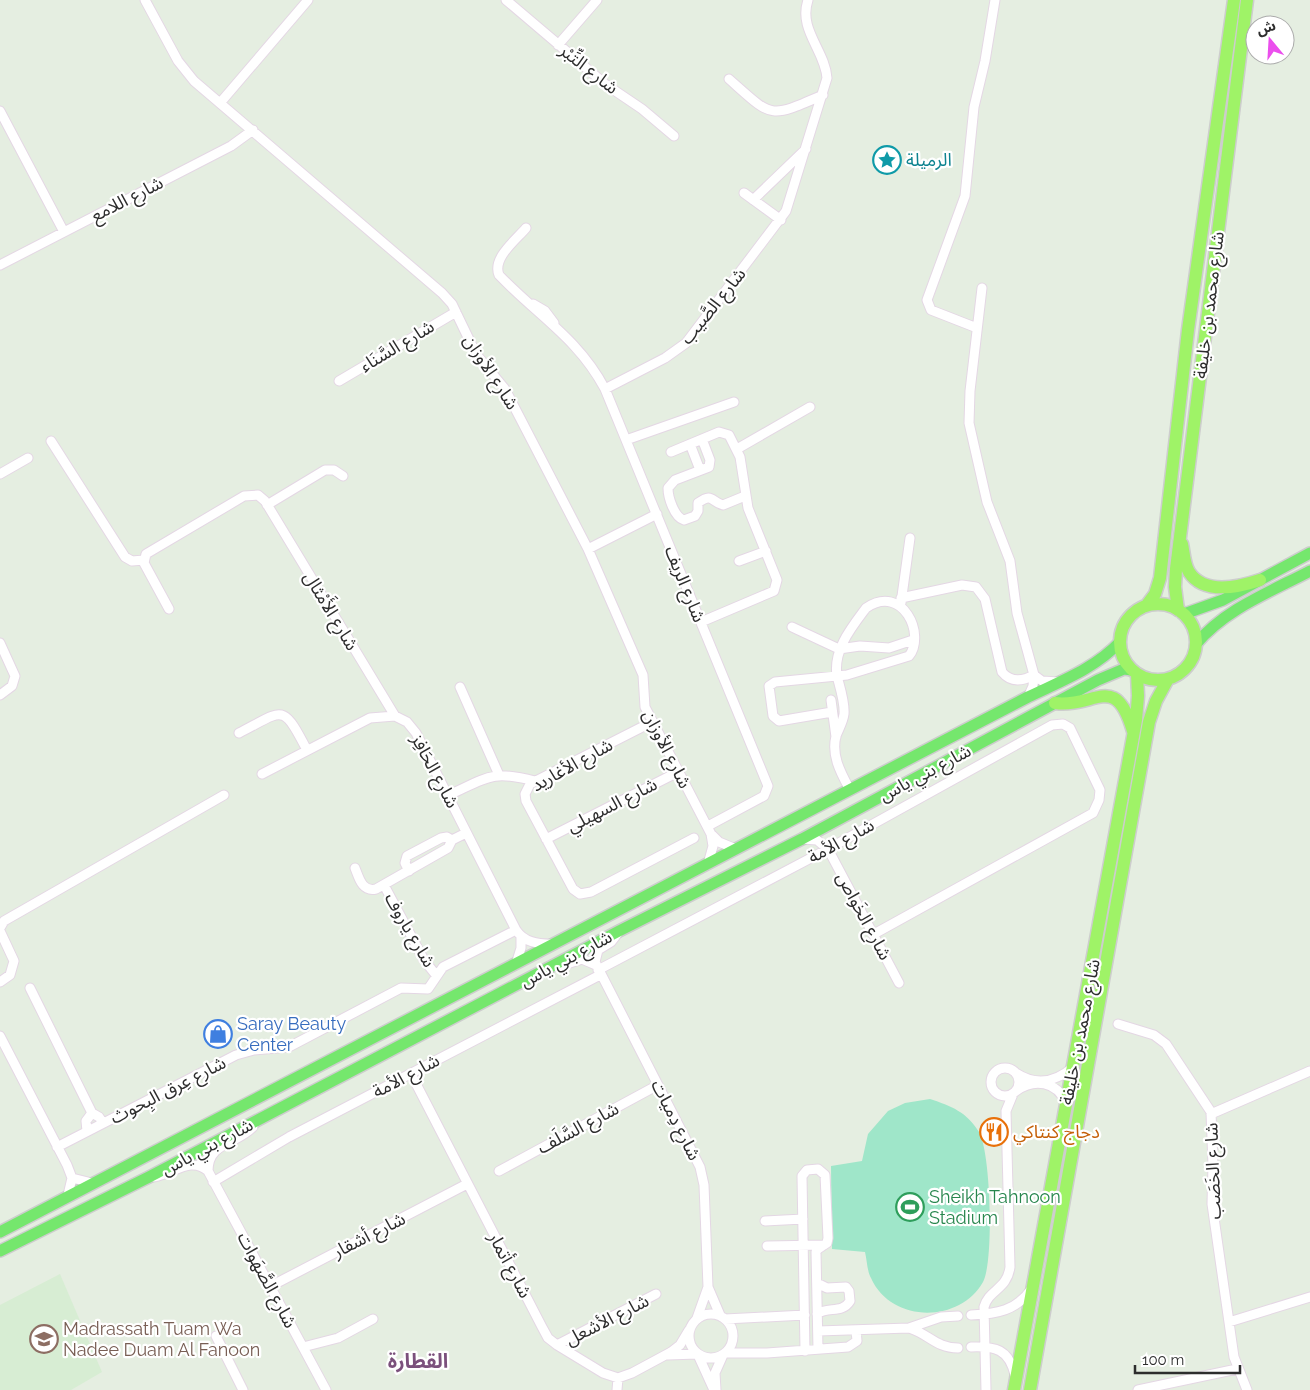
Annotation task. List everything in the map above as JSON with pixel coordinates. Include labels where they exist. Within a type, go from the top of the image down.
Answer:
[{"type":"highway","name":"شارع محمد بن خليفة","points":[[1146,606],[1154,594],[1160,578],[1188,330],[1234,0]]},
{"type":"highway","name":"شارع محمد بن خليفة","points":[[1181,612],[1175,577],[1247,0]]},
{"type":"highway","points":[[1180,536],[1186,566],[1199,582],[1212,586],[1233,586],[1260,580]]},
{"type":"highway","points":[[1166,605],[1181,612],[1193,628],[1196,644],[1193,656],[1187,666],[1179,674],[1168,679],[1155,680],[1134,672],[1123,657],[1120,642],[1125,622],[1134,612],[1146,606],[1166,605]]},
{"type":"highway","name":"شارع محمد بن خليفة","points":[[1015,1385],[1035,1284],[1066,1103],[1134,734],[1138,696],[1134,672]]},
{"type":"highway","name":"شارع محمد بن خليفة","points":[[1031,1389],[1149,722],[1156,701],[1168,679]]},
{"type":"highway","points":[[1055,703],[1072,704],[1098,696],[1113,698],[1127,712],[1134,734]]},
{"type":"main road","points":[[1181,612],[1214,604],[1310,553]]},
{"type":"main road","points":[[1196,644],[1220,620],[1310,571]]},
{"type":"main road","name":"شارع بني ياس","points":[[0,1232],[1028,697],[1099,662],[1120,642]]},
{"type":"main road","name":"شارع بني ياس","points":[[0,1251],[149,1177],[549,967],[802,839],[1115,672],[1124,669],[1134,672]]},
{"type":"main road","points":[[123,1190],[128,1174],[128,1166]]},
{"type":"street","name":"شارع الأوزان","points":[[146,0],[185,72],[442,293],[456,312],[476,354],[505,389],[588,549],[641,669],[644,682],[643,702],[678,772],[709,830],[719,842],[736,849]]},
{"type":"street","points":[[220,103],[308,0]]},
{"type":"street","name":"شارع التِّبْر","points":[[506,0],[605,84],[642,109],[674,136]]},
{"type":"street","points":[[558,45],[596,0]]},
{"type":"street","name":"شارع الصَّيب","points":[[605,389],[665,358],[686,342],[781,220],[790,203],[827,78],[826,68],[807,29],[808,0]]},
{"type":"street","points":[[977,328],[931,310],[927,300],[965,196],[974,107],[985,61],[995,0]]},
{"type":"street","points":[[729,79],[760,106],[776,112],[784,112],[823,95]]},
{"type":"street","points":[[0,111],[64,232]]},
{"type":"street","name":"شارع اللامع","points":[[0,266],[231,146],[253,130]]},
{"type":"street","points":[[753,200],[806,149]]},
{"type":"street","points":[[744,193],[781,220]]},
{"type":"street","name":"شارع الريف","points":[[526,228],[498,260],[497,270],[502,278],[529,302],[540,316],[555,326],[583,355],[605,389],[768,786],[764,796],[709,830]]},
{"type":"street","points":[[982,288],[970,391],[969,423],[987,502],[1010,562],[1019,625],[1034,675],[1033,686],[1028,697]]},
{"type":"street","name":"شارع السَّنَاء","points":[[339,381],[456,312]]},
{"type":"street","points":[[626,440],[734,402]]},
{"type":"street","points":[[737,449],[810,407]]},
{"type":"street","points":[[671,452],[724,432],[729,435],[737,449],[742,468],[745,496],[778,584],[774,591],[701,622]]},
{"type":"street","points":[[702,439],[710,462],[707,468],[675,480],[670,485],[668,493],[679,518],[684,520],[695,516],[698,511],[698,503],[709,498],[714,498],[723,505],[745,496]]},
{"type":"street","points":[[51,441],[125,558],[132,561],[144,560]]},
{"type":"street","points":[[690,444],[700,470]]},
{"type":"street","points":[[0,474],[28,458]]},
{"type":"street","points":[[144,560],[148,551],[244,496],[258,496],[267,505],[325,470],[334,470],[343,476]]},
{"type":"street","name":"شارع الأَمْثال","points":[[267,505],[395,716]]},
{"type":"street","points":[[588,549],[657,514]]},
{"type":"street","points":[[832,712],[779,721],[773,716],[768,689],[770,684],[838,676],[903,659],[913,651],[909,616],[901,602],[910,538]]},
{"type":"street","points":[[739,561],[766,550]]},
{"type":"street","points":[[144,560],[169,609]]},
{"type":"street","points":[[836,737],[844,715],[836,662],[839,648],[866,608],[879,602],[901,602],[962,585],[976,587],[985,599],[1002,672],[1012,679],[1024,679],[1034,675]]},
{"type":"street","points":[[792,627],[839,648],[860,646],[889,648],[913,640]]},
{"type":"street","points":[[0,643],[15,676],[12,686],[0,695]]},
{"type":"street","points":[[1034,675],[1042,681],[1059,682]]},
{"type":"street","points":[[460,687],[499,775]]},
{"type":"street","points":[[831,700],[836,737],[835,756],[850,790]]},
{"type":"street","points":[[239,733],[275,715],[282,715],[292,721],[307,750]]},
{"type":"street","points":[[262,774],[370,718],[395,716]]},
{"type":"street","name":"شارع الحَافِز","points":[[395,716],[406,722],[416,733],[450,795],[466,833],[518,933]]},
{"type":"street","name":"شارع الأغاريد","points":[[652,722],[535,781],[526,789],[525,794],[572,889],[580,894],[591,892],[694,838]]},
{"type":"street","name":"شارع الأمة","points":[[213,1182],[289,1137],[411,1074],[598,970],[828,849],[1052,725],[1063,724],[1073,732],[1100,790],[1100,800],[1093,813],[874,934]]},
{"type":"street","name":"شارع السهيلي","points":[[546,839],[678,772]]},
{"type":"street","points":[[450,795],[485,778],[499,775],[512,775],[535,781]]},
{"type":"street","points":[[0,982],[10,975],[14,961],[0,929],[6,920],[224,795]]},
{"type":"street","points":[[708,864],[713,846],[709,830]]},
{"type":"street","name":"شارع ياروف","points":[[355,868],[361,883],[371,890],[384,885],[448,848],[452,840],[466,833]]},
{"type":"street","name":"شارع ياروف","points":[[409,871],[404,863],[407,856],[441,838],[446,837],[452,840]]},
{"type":"street","points":[[802,839],[817,840],[828,849]]},
{"type":"street","name":"شارع الخَواص","points":[[828,849],[899,983]]},
{"type":"street","name":"شارع ياروف","points":[[384,885],[427,966],[436,975]]},
{"type":"street","points":[[598,970],[596,953],[612,942],[619,931]]},
{"type":"street","points":[[518,933],[536,943],[554,944]]},
{"type":"street","points":[[516,964],[521,948],[518,933]]},
{"type":"street","name":"شارع عِرق البِحوث","points":[[57,1147],[236,1055],[254,1050],[289,1047],[401,988],[428,989],[432,986],[436,975],[448,965],[518,933]]},
{"type":"street","points":[[549,967],[582,959],[598,970]]},
{"type":"street","name":"شارع دِميات","points":[[598,970],[696,1159],[702,1176],[708,1287],[697,1318]]},
{"type":"street","points":[[30,988],[92,1113],[99,1117],[103,1123]]},
{"type":"street","name":"شارع الخَصَب","points":[[1118,1024],[1154,1035],[1166,1044],[1206,1102],[1211,1114],[1213,1165],[1211,1197],[1229,1322],[1238,1369],[1247,1390]]},
{"type":"street","points":[[0,1036],[72,1178],[68,1195]]},
{"type":"street","points":[[997,1094],[1006,1096],[1027,1085],[1057,1078],[1073,1066]]},
{"type":"street","points":[[1006,1111],[991,1083],[994,1073],[1005,1068],[1058,1090],[1066,1103]]},
{"type":"street","points":[[1211,1114],[1310,1071]]},
{"type":"street","points":[[986,1390],[984,1315],[986,1301],[1004,1285],[1010,1267],[1006,1111],[1019,1082],[1016,1073]]},
{"type":"street","name":"شارع أتمار","points":[[411,1074],[545,1333],[558,1345],[604,1373],[618,1378]]},
{"type":"street","name":"شارع السَّلَف","points":[[498,1171],[658,1085]]},
{"type":"street","points":[[87,1131],[86,1121],[92,1113]]},
{"type":"street","points":[[208,1171],[208,1159],[213,1152],[246,1135],[253,1127],[253,1123]]},
{"type":"street","points":[[149,1177],[165,1175],[192,1164],[199,1164],[208,1171]]},
{"type":"street","points":[[805,1351],[802,1176],[807,1170],[821,1169],[825,1176],[828,1238],[824,1245],[816,1252],[818,1349]]},
{"type":"street","name":"شارع الصَّهَوات","points":[[208,1171],[326,1390]]},
{"type":"street","points":[[72,1178],[92,1184]]},
{"type":"street","name":"شارع أشقار","points":[[271,1286],[467,1184]]},
{"type":"street","points":[[765,1221],[803,1220]]},
{"type":"street","points":[[767,1246],[824,1245]]},
{"type":"street","points":[[817,1283],[828,1288],[846,1287],[849,1291],[850,1301],[842,1309],[824,1310],[817,1314]]},
{"type":"street","points":[[1015,1385],[1008,1358],[991,1343],[988,1330],[995,1319],[1023,1299],[1035,1284]]},
{"type":"street","name":"شارع دِميات","points":[[708,1287],[723,1317]]},
{"type":"street","name":"شارع الأشعل","points":[[558,1345],[656,1294]]},
{"type":"street","points":[[1229,1322],[1310,1297]]},
{"type":"street","points":[[971,1315],[984,1315],[1007,1310]]},
{"type":"street","points":[[618,1390],[618,1378],[666,1356],[680,1345],[697,1318],[712,1314],[723,1317],[805,1315]]},
{"type":"street","points":[[818,1331],[909,1328],[945,1316],[958,1316]]},
{"type":"street","points":[[715,1390],[715,1373],[732,1342],[733,1336],[730,1324],[723,1317]]},
{"type":"street","points":[[303,1346],[329,1341],[373,1319]]},
{"type":"street","points":[[934,1320],[931,1331],[934,1342]]},
{"type":"street","points":[[909,1328],[922,1333],[946,1348],[958,1348]]},
{"type":"street","points":[[689,1330],[689,1343],[697,1354],[715,1390]]},
{"type":"street","points":[[666,1356],[697,1354],[712,1358],[725,1353],[805,1351],[852,1346],[858,1337],[856,1330]]},
{"type":"street","points":[[216,1336],[243,1390]]},
{"type":"street","points":[[971,1347],[985,1346],[996,1348]]},
{"type":"street","points":[[1138,1390],[1238,1369]]},
{"type":"shaded area","name":"Madrassath Tuam Wa Nadee Duam Al Fanoon","points":[[60,1274],[102,1372],[71,1390],[0,1390],[0,1305]]},
{"type":"green space","name":"Sheikh Tahnoon Stadium","points":[[930,1099],[945,1104],[964,1115],[979,1132],[986,1161],[990,1231],[989,1253],[983,1282],[972,1296],[958,1305],[942,1311],[926,1313],[909,1310],[894,1304],[881,1293],[870,1275],[865,1252],[832,1249],[831,1166],[862,1161],[868,1134],[888,1111],[905,1103]]},
{"type":"place","name":"الرميلة","points":[[887,160]]},
{"type":"place","name":"Saray Beauty Center","points":[[218,1034]]},
{"type":"place","name":"دجاج كنتاكي","points":[[994,1132]]},
{"type":"place","name":"Sheikh Tahnoon Stadium","points":[[910,1207]]},
{"type":"place","name":"Madrassath Tuam Wa Nadee Duam Al Fanoon","points":[[44,1339]]},
{"type":"district","name":"القطارة","points":[[418,1361]]}]
